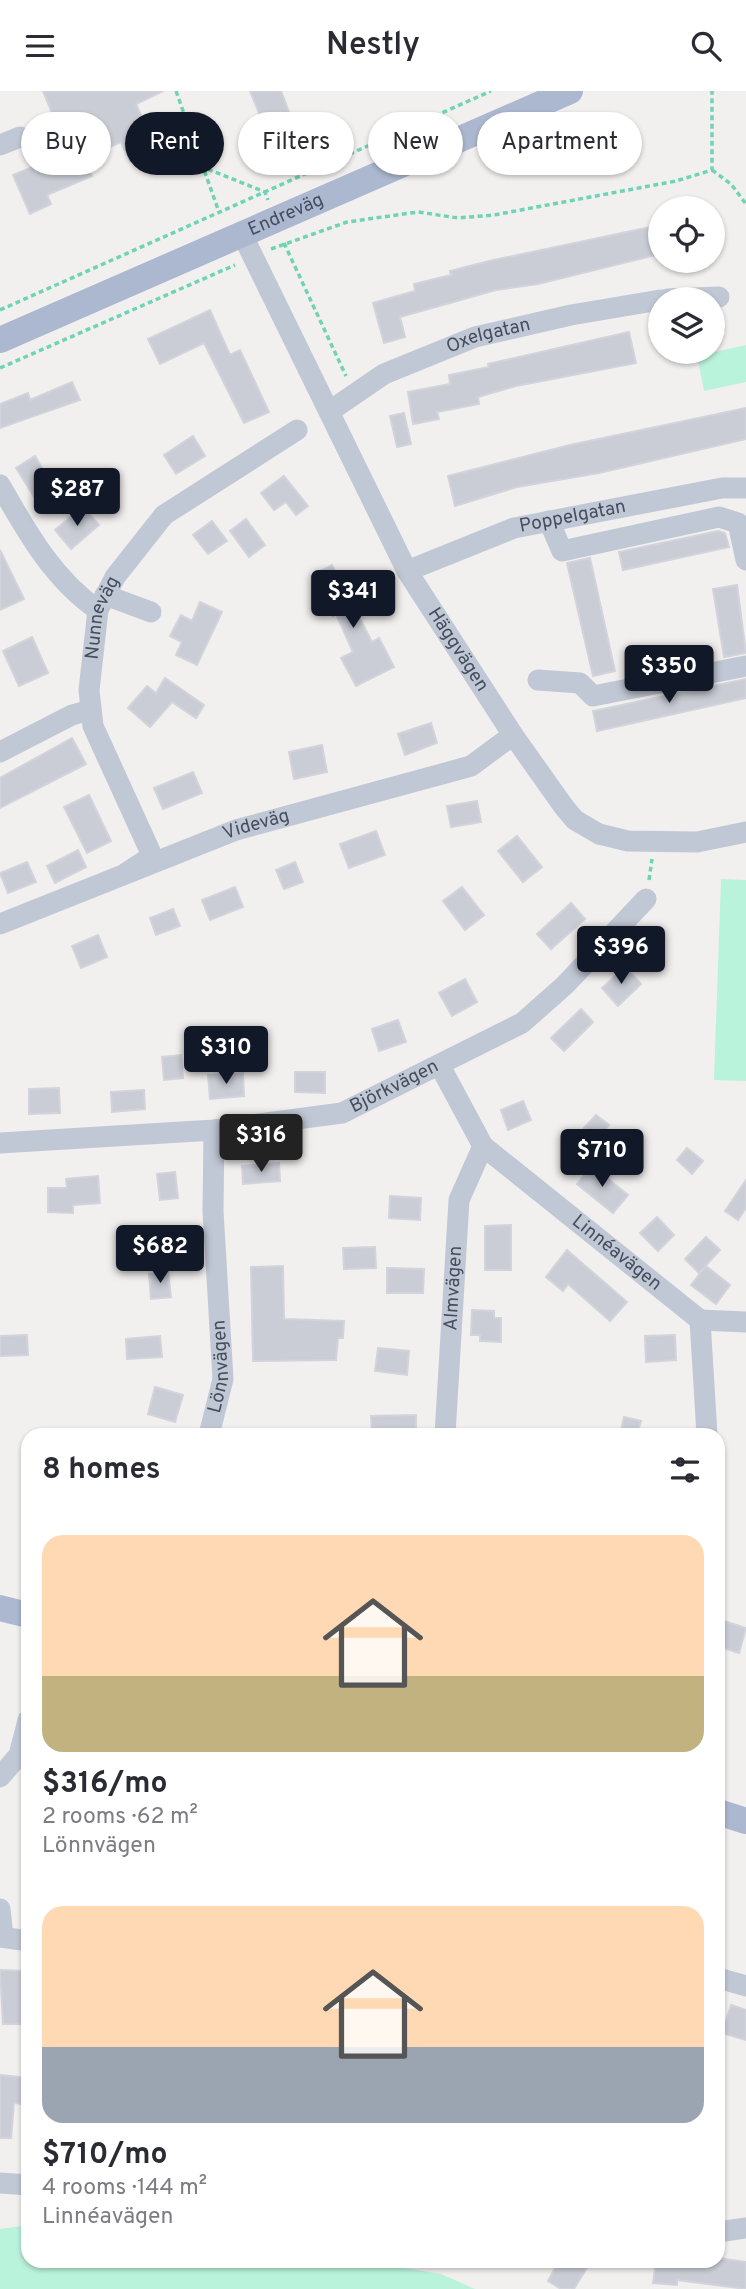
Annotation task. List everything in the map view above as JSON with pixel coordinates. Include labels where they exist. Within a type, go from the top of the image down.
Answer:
[{"type":"main road","name":"Endreväg","points":[[0,340],[279,233],[570,91]]},
{"type":"main road","points":[[0,1608],[21,1613]]},
{"type":"main road","points":[[725,1814],[746,1821]]},
{"type":"street","name":"Häggvägen","points":[[246,246],[407,571],[513,735],[575,820],[599,834],[628,841],[697,842],[746,832]]},
{"type":"street","name":"Oxelgatan","points":[[330,411],[384,374],[475,337],[571,315],[648,302]]},
{"type":"street","name":"Nunneväg","points":[[127,873],[149,858],[150,851],[93,726],[89,690],[101,602],[164,515],[297,430]]},
{"type":"street","points":[[0,485],[32,541],[74,593],[101,602],[151,612]]},
{"type":"street","name":"Poppelgatan","points":[[407,571],[514,528],[722,488],[746,488]]},
{"type":"street","points":[[549,521],[562,551],[719,517],[738,523],[746,560]]},
{"type":"street","points":[[538,680],[580,683],[593,696],[746,666]]},
{"type":"street","points":[[0,752],[72,715],[90,710]]},
{"type":"street","name":"Videväg","points":[[0,924],[236,830],[471,766],[513,735]]},
{"type":"street","name":"Björkvägen","points":[[0,1143],[214,1130],[341,1113],[522,1023],[565,985],[646,899]]},
{"type":"street","name":"Linnéavägen","points":[[440,1066],[483,1146],[699,1320]]},
{"type":"street","name":"Lönnvägen","points":[[211,1428],[223,1379],[213,1211],[214,1130]]},
{"type":"street","name":"Almvägen","points":[[445,1428],[459,1200],[483,1146]]},
{"type":"street","points":[[706,1428],[699,1320],[746,1322]]},
{"type":"street","points":[[0,1777],[19,1755],[21,1747]]},
{"type":"street","points":[[0,1909],[1,1937],[21,1940]]},
{"type":"street","points":[[725,1980],[746,1986]]},
{"type":"street","points":[[0,2183],[21,2184]]},
{"type":"street","points":[[725,2231],[746,2228]]},
{"type":"path","points":[[176,91],[183,112]]},
{"type":"path","points":[[0,310],[491,91]]},
{"type":"path","points":[[712,91],[712,170]]},
{"type":"path","points":[[0,368],[246,246],[279,233],[418,212],[458,218],[494,215],[676,181],[712,170]]},
{"type":"path","points":[[712,170],[730,184],[746,204]]},
{"type":"path","points":[[204,175],[219,212]]},
{"type":"path","points":[[222,175],[265,192],[279,233],[355,396]]},
{"type":"path","points":[[646,899],[654,842]]},
{"type":"green space","points":[[746,345],[746,382],[704,391],[699,364],[725,364],[725,350]]},
{"type":"green space","points":[[721,879],[746,880],[746,1081],[714,1080]]},
{"type":"green space","points":[[21,2226],[21,2268],[405,2268],[441,2274],[475,2289],[0,2289],[0,2229]]},
{"type":"building","points":[[43,91],[163,91],[136,104],[139,112],[125,112],[125,150],[121,142],[111,146],[111,112],[52,112]]},
{"type":"building","points":[[250,91],[281,91],[289,112],[259,112]]},
{"type":"building","points":[[21,172],[21,175],[92,176],[47,195],[51,204],[30,214],[13,175]]},
{"type":"building","points":[[648,228],[648,257],[538,284],[496,290],[400,317],[405,337],[384,343],[373,303],[415,291],[414,284],[451,275],[450,271]]},
{"type":"building","points":[[210,310],[230,355],[240,350],[269,412],[244,423],[204,343],[160,364],[148,339]]},
{"type":"building","points":[[629,332],[636,363],[516,386],[478,397],[479,404],[437,412],[439,419],[413,424],[408,392],[450,384],[449,375],[489,367],[488,364]]},
{"type":"building","points":[[72,382],[80,400],[0,428],[0,404],[28,393],[30,400]]},
{"type":"building","points":[[746,408],[746,439],[599,473],[517,487],[455,506],[448,476],[570,445]]},
{"type":"building","points":[[404,413],[411,444],[397,447],[390,416]]},
{"type":"building","points":[[193,436],[205,456],[176,474],[164,455]]},
{"type":"building","points":[[35,456],[54,489],[36,500],[16,468]]},
{"type":"building","points":[[284,476],[308,506],[296,515],[286,502],[274,510],[261,493]]},
{"type":"building","points":[[83,507],[99,525],[71,549],[55,530]]},
{"type":"building","points":[[246,519],[265,545],[249,557],[230,531]]},
{"type":"building","points":[[212,521],[227,541],[208,554],[193,535]]},
{"type":"building","points":[[718,531],[725,533],[729,547],[623,570],[619,552]]},
{"type":"building","points":[[0,550],[24,599],[0,610]]},
{"type":"building","points":[[590,558],[615,671],[593,676],[567,563]]},
{"type":"building","points":[[332,565],[372,642],[379,638],[394,667],[356,686],[341,658],[353,652],[336,614],[333,616],[311,576]]},
{"type":"building","points":[[737,585],[746,653],[724,657],[713,589]]},
{"type":"building","points":[[200,602],[222,612],[197,665],[176,655],[182,642],[170,636],[181,615],[192,621]]},
{"type":"building","points":[[32,637],[48,673],[19,686],[3,651]]},
{"type":"building","points":[[165,678],[204,705],[196,718],[172,702],[150,727],[128,708],[147,686],[156,693]]},
{"type":"building","points":[[746,679],[746,698],[597,731],[593,711]]},
{"type":"building","points":[[431,723],[437,743],[405,755],[398,734]]},
{"type":"building","points":[[72,738],[86,764],[0,808],[0,778]]},
{"type":"building","points":[[322,745],[327,772],[294,779],[289,752]]},
{"type":"building","points":[[193,772],[202,793],[163,809],[154,788]]},
{"type":"building","points":[[89,795],[111,841],[87,853],[64,807]]},
{"type":"building","points":[[477,801],[481,822],[451,827],[447,806]]},
{"type":"building","points":[[376,831],[385,855],[349,868],[340,844]]},
{"type":"building","points":[[517,836],[542,867],[523,882],[498,851]]},
{"type":"building","points":[[78,850],[86,867],[55,883],[47,866]]},
{"type":"building","points":[[27,862],[36,882],[8,893],[0,873]]},
{"type":"building","points":[[295,862],[303,882],[284,889],[276,870]]},
{"type":"building","points":[[235,887],[243,907],[210,920],[202,900]]},
{"type":"building","points":[[462,887],[484,915],[465,930],[443,901]]},
{"type":"building","points":[[571,903],[585,919],[551,949],[537,934]]},
{"type":"building","points":[[173,909],[180,926],[156,935],[150,918]]},
{"type":"building","points":[[98,935],[107,957],[81,968],[72,946]]},
{"type":"building","points":[[625,967],[641,984],[618,1006],[602,988]]},
{"type":"building","points":[[465,979],[477,1002],[452,1016],[439,993]]},
{"type":"building","points":[[581,1009],[593,1022],[564,1051],[551,1038]]},
{"type":"building","points":[[398,1020],[406,1042],[379,1051],[372,1029]]},
{"type":"building","points":[[181,1055],[183,1078],[164,1080],[162,1057]]},
{"type":"building","points":[[295,1072],[325,1072],[325,1093],[295,1092]]},
{"type":"building","points":[[243,1073],[244,1096],[210,1099],[208,1075]]},
{"type":"building","points":[[59,1088],[60,1113],[29,1114],[29,1089]]},
{"type":"building","points":[[144,1090],[145,1109],[112,1112],[111,1092]]},
{"type":"building","points":[[523,1101],[531,1120],[508,1130],[501,1110]]},
{"type":"building","points":[[596,1115],[609,1125],[597,1139],[584,1128]]},
{"type":"building","points":[[687,1148],[703,1161],[692,1174],[677,1160]]},
{"type":"building","points":[[279,1163],[280,1181],[243,1184],[242,1166]]},
{"type":"building","points":[[592,1166],[628,1195],[613,1213],[577,1184]]},
{"type":"building","points":[[175,1172],[178,1198],[160,1200],[157,1174]]},
{"type":"building","points":[[98,1176],[100,1203],[73,1205],[73,1213],[48,1212],[48,1188],[67,1188],[66,1179]]},
{"type":"building","points":[[746,1180],[746,1208],[738,1220],[725,1211]]},
{"type":"building","points":[[390,1196],[421,1198],[420,1220],[389,1218]]},
{"type":"building","points":[[657,1217],[674,1235],[658,1251],[640,1233]]},
{"type":"building","points":[[511,1225],[511,1270],[485,1270],[485,1226]]},
{"type":"building","points":[[706,1237],[720,1250],[699,1273],[685,1259]]},
{"type":"building","points":[[375,1247],[376,1268],[344,1269],[343,1248]]},
{"type":"building","points":[[567,1250],[627,1302],[610,1321],[568,1284],[563,1291],[546,1277]]},
{"type":"building","points":[[283,1266],[284,1319],[344,1321],[343,1338],[338,1338],[336,1360],[253,1361],[251,1267]]},
{"type":"building","points":[[706,1266],[730,1285],[716,1304],[691,1285]]},
{"type":"building","points":[[387,1268],[424,1269],[423,1293],[387,1293]]},
{"type":"building","points":[[168,1271],[171,1297],[151,1299],[149,1274]]},
{"type":"building","points":[[472,1310],[494,1311],[494,1318],[501,1318],[501,1342],[480,1341],[480,1335],[471,1335]]},
{"type":"building","points":[[27,1335],[28,1355],[0,1356],[0,1336]]},
{"type":"building","points":[[675,1335],[676,1360],[646,1362],[645,1336]]},
{"type":"building","points":[[160,1336],[162,1357],[127,1359],[126,1339]]},
{"type":"building","points":[[378,1348],[409,1351],[407,1375],[375,1371]]},
{"type":"building","points":[[155,1387],[183,1395],[175,1422],[148,1414]]},
{"type":"building","points":[[416,1415],[416,1428],[372,1428],[371,1416]]},
{"type":"building","points":[[624,1417],[641,1421],[639,1428],[622,1428]]},
{"type":"building","points":[[725,1621],[746,1628],[739,1653],[725,1648]]},
{"type":"building","points":[[0,1970],[21,1971],[21,2024],[3,2024]]},
{"type":"building","points":[[731,2005],[746,2010],[746,2040],[725,2034]]},
{"type":"building","points":[[0,2075],[21,2077],[21,2104],[14,2103],[11,2138],[0,2138]]},
{"type":"building","points":[[725,2259],[746,2262],[746,2289],[677,2280],[677,2285],[653,2283],[655,2268],[725,2268]]},
{"type":"building","points":[[555,2268],[587,2268],[574,2289],[561,2289],[548,2281]]}]
